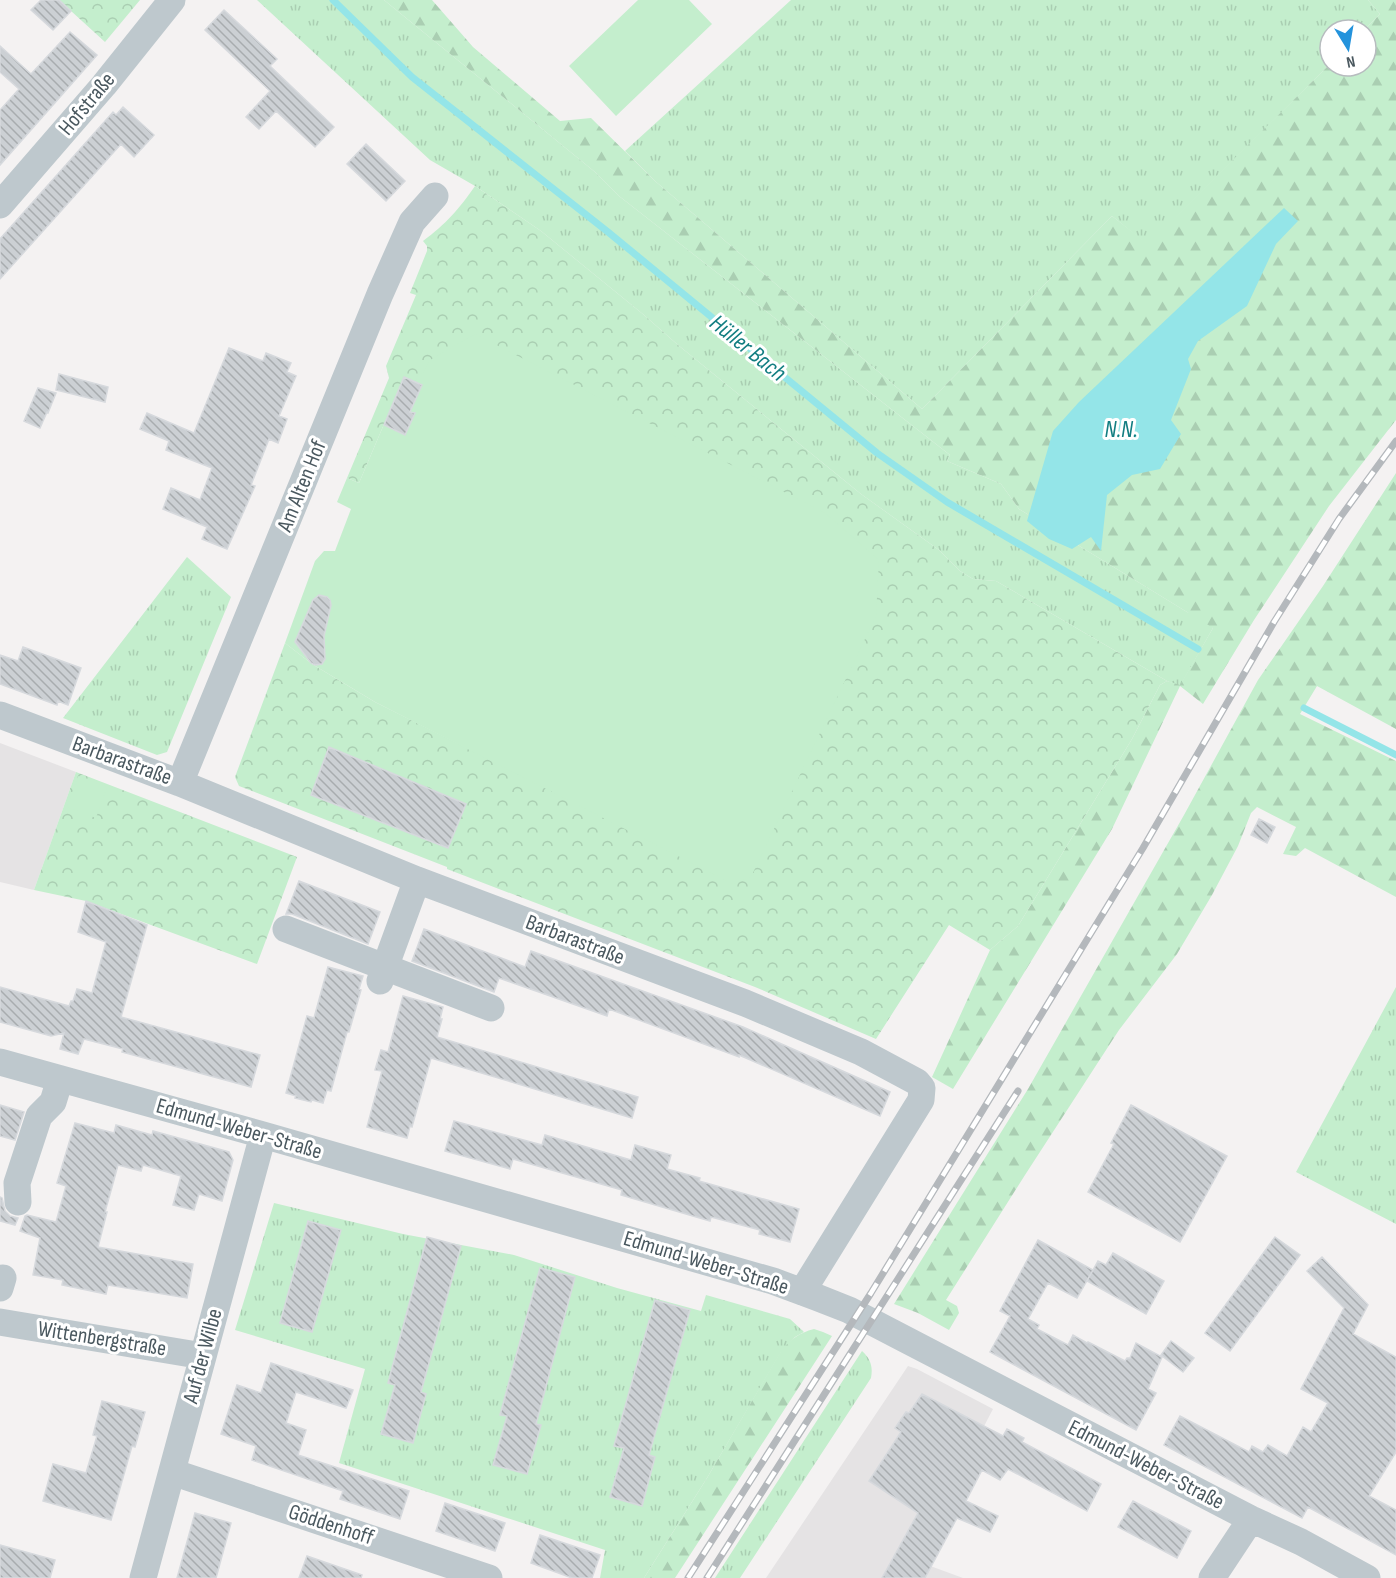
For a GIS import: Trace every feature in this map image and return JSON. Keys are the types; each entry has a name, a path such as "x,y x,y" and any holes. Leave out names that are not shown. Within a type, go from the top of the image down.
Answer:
{"street":[{"name":"Hofstraße","path":"0,205 104,85 172,0"},
{"name":"Am Alten Hof","path":"180,783 380,294 412,222 435,196"},
{"name":"Barbarastraße","path":"0,716 180,783 417,880 745,1003 861,1052 917,1082 922,1088 921,1100 802,1292"},
{"path":"382,974 417,880"},
{"path":"286,929 382,974 491,1008"},
{"name":"Edmund-Weber-Straße","path":"0,1062 773,1281 849,1310 1367,1578"},
{"path":"18,1202 18,1183 39,1116 53,1102 60,1079"},
{"name":"Auf der Wilbe","path":"143,1578 263,1135"},
{"name":"Wittenbergstraße","path":"0,1322 203,1356"},
{"name":"Göddenhoff","path":"172,1472 489,1578"},
{"path":"1212,1578 1251,1519"}],"shaded area":[{"path":"0,743 76,772 34,890 0,882"},
{"path":"908,1366 993,1409 914,1560 963,1578 766,1578"}],"green space":[{"path":"59,0 140,0 105,42"},
{"path":"257,0 384,0 595,172 619,196 950,455 947,461 1001,484 1019,509 1187,612 1209,620 1213,628 1180,686 1167,681 996,581 973,579 960,571 939,550 861,494 541,231 475,186 430,160"},
{"path":"384,0 432,0 473,47 560,121 591,118 655,181 922,409 1112,216 1148,244 1318,76 1318,78 1378,78 1378,18 1376,18 1380,14 1368,0 1396,0 1396,420 1329,506 1254,620 1203,704 1180,686 1112,829 953,1089 932,1077 990,950 1018,926 1132,739 1160,685 1167,681 1180,685 1213,628 1019,509 1001,484 947,461 950,455 619,196 595,172"},
{"path":"638,0 689,0 712,24 616,116 569,66"},
{"path":"791,0 1368,0 1380,14 1376,18 1318,18 1318,76 1148,245 1112,216 922,409 655,181 625,151"},
{"path":"475,186 541,231 861,494 939,550 960,571 973,579 996,581 1167,681 1160,685 1132,739 1018,926 990,950 949,925 876,1039 755,987 447,869 447,867 239,786 235,777 285,643 312,664 375,702 473,751 423,374 415,382 404,377 359,483 347,478 389,378 386,366 416,295 410,293 427,251 427,246 423,241 452,216"},
{"path":"475,334 825,513 879,560 876,616 751,877 733,884 375,702 312,664 285,643 315,561 324,551 335,551 351,509 337,502 347,478 359,483 404,377 415,382 419,373 423,374 430,360"},
{"path":"1396,473 1396,729 1317,686 1300,714 1396,761 1396,897 1305,848 1296,856 1283,854 1296,827 1257,807 1251,813 1238,846 1212,895 1177,954 1119,1030 946,1300 957,1306 959,1313 949,1330 918,1313 894,1304 1028,1089 1258,680 1323,586"},
{"path":"187,557 231,597 167,752 157,755 63,718"},
{"path":"76,772 297,857 257,964 86,901 34,890"},
{"path":"78,776 107,787 96,818 67,807"},
{"path":"1396,987 1396,1224 1296,1172"},
{"path":"274,1203 403,1234 514,1255 617,1288 701,1311 706,1295 790,1319 804,1332 795,1337 781,1352 707,1478 644,1578 600,1578 605,1550 339,1463 365,1369 235,1330"},
{"path":"814,1329 832,1336 675,1578 644,1578 707,1478 781,1351 796,1337"},
{"path":"862,1351 871,1363 871,1378 740,1578 715,1578"}],"water":[{"name":"N.N.","path":"1284,208 1298,221 1276,244 1247,306 1198,341 1188,359 1191,369 1171,420 1181,434 1160,469 1132,475 1107,495 1101,551 1091,537 1072,549 1049,539 1027,521 1053,431 1079,402"}],"building":[{"path":"41,0 59,0 71,11 53,30 31,10"},
{"path":"224,10 277,59 270,66 334,127 315,147 276,111 259,129 246,117 270,91 205,30"},
{"path":"70,32 97,55 0,165 0,110 19,89 0,72 0,46 31,74"},
{"path":"123,107 154,135 134,157 121,144 0,279 0,239 113,112 116,115"},
{"path":"366,144 405,181 386,201 347,164"},
{"path":"229,348 263,361 266,353 291,363 287,372 296,376 279,416 287,419 278,443 269,439 251,485 255,486 227,549 202,539 207,527 163,509 171,488 200,500 212,468 166,450 169,441 140,429 147,413 194,433"},
{"path":"59,374 108,387 105,402 56,390"},
{"path":"404,377 422,385 410,412 415,413 405,435 384,425"},
{"path":"38,388 56,393 40,428 24,421"},
{"path":"319,595 327,597 331,605 324,636 325,659 322,664 315,665 295,642 313,600"},
{"path":"23,647 81,668 68,705 58,701 57,705 0,684 0,655 18,661"},
{"path":"329,747 466,804 448,848 311,795"},
{"path":"1259,819 1275,827 1267,843 1251,835"},
{"path":"299,881 380,912 368,944 292,914 286,914"},
{"path":"86,901 147,925 121,1017 260,1055 251,1087 122,1052 123,1049 84,1039 78,1054 60,1049 64,1033 51,1036 0,1022 0,987 69,1006 77,989 92,993 106,942 78,932"},
{"path":"424,929 525,967 531,951 743,1027 890,1092 880,1116 739,1055 739,1057 609,1009 607,1016 499,978 494,992 412,961"},
{"path":"328,967 363,976 359,989 361,990 331,1091 327,1090 323,1103 295,1098 296,1096 286,1093 307,1016 314,1018"},
{"path":"403,996 443,1007 437,1037 638,1097 632,1118 431,1058 407,1138 367,1127 382,1071 375,1070 381,1050 388,1052"},
{"path":"0,1105 24,1112 15,1140 0,1136"},
{"path":"1131,1105 1227,1156 1180,1242 1088,1192 1114,1144 1111,1143"},
{"path":"454,1121 542,1145 545,1135 631,1160 635,1145 671,1155 667,1169 700,1178 699,1181 799,1209 790,1242 759,1234 760,1230 711,1217 710,1221 621,1195 622,1190 513,1159 510,1169 445,1151"},
{"path":"75,1123 114,1133 116,1125 152,1135 153,1131 229,1152 233,1160 222,1201 199,1194 194,1210 173,1205 181,1176 143,1165 141,1171 118,1165 98,1247 193,1264 187,1298 108,1285 106,1294 62,1285 63,1280 33,1275 40,1238 20,1231 27,1215 56,1222 66,1186 57,1183"},
{"path":"0,1197 5,1211 10,1216 18,1218 15,1225 0,1221"},
{"path":"308,1221 341,1230 312,1332 280,1323"},
{"path":"427,1237 461,1246 421,1392 426,1394 413,1443 381,1434 395,1385 388,1383"},
{"path":"1275,1237 1300,1255 1230,1351 1205,1333"},
{"path":"1038,1240 1093,1270 1077,1298 1048,1283 1028,1319 1039,1325 1037,1329 1068,1345 1073,1335 1125,1361 1130,1358 1136,1343 1162,1357 1148,1389 1156,1393 1136,1430 990,1352 1010,1316 1000,1311"},
{"path":"1113,1253 1164,1281 1146,1314 1087,1281 1098,1261 1106,1265"},
{"path":"1322,1257 1368,1305 1353,1334 1396,1357 1396,1452 1369,1496 1396,1510 1396,1555 1308,1507 1302,1518 1164,1445 1180,1416 1249,1452 1252,1446 1263,1452 1268,1445 1287,1456 1303,1427 1311,1432 1328,1403 1301,1389 1344,1308 1307,1271"},
{"path":"540,1268 575,1277 536,1424 541,1425 527,1474 493,1465 507,1416 500,1415"},
{"path":"655,1300 690,1310 649,1455 655,1457 642,1506 610,1497 624,1448 614,1446"},
{"path":"1171,1341 1194,1358 1183,1372 1161,1355"},
{"path":"271,1363 353,1390 346,1408 296,1392 286,1423 306,1430 298,1455 409,1491 400,1519 340,1499 343,1491 252,1460 256,1446 221,1434 237,1385 261,1393"},
{"path":"922,1394 1003,1436 1007,1429 1024,1438 1022,1442 1101,1484 1087,1511 1008,1469 1000,1480 982,1470 966,1501 998,1516 990,1532 957,1518 925,1578 882,1578 918,1513 869,1481 901,1432 895,1428"},
{"path":"102,1401 145,1412 135,1447 132,1446 111,1520 43,1501 53,1464 86,1473 97,1436 93,1435"},
{"path":"1133,1501 1191,1531 1177,1558 1118,1527"},
{"path":"445,1503 505,1523 495,1551 436,1531"},
{"path":"195,1513 231,1523 216,1578 177,1578"},
{"path":"540,1535 600,1555 592,1578 572,1578 531,1563"},
{"path":"0,1545 55,1560 50,1578 0,1578"},
{"path":"307,1556 362,1575 361,1578 299,1578"}],"waterway":[{"name":"Hüller Bach","path":"333,0 412,77 608,232 877,453 947,502 1198,649"},
{"name":"Hüller Bach","path":"1304,708 1396,755"}],"railway":[{"path":"688,1578 871,1293 1143,848 1274,622 1339,519 1396,441"},
{"path":"707,1578 1018,1091"}]}
